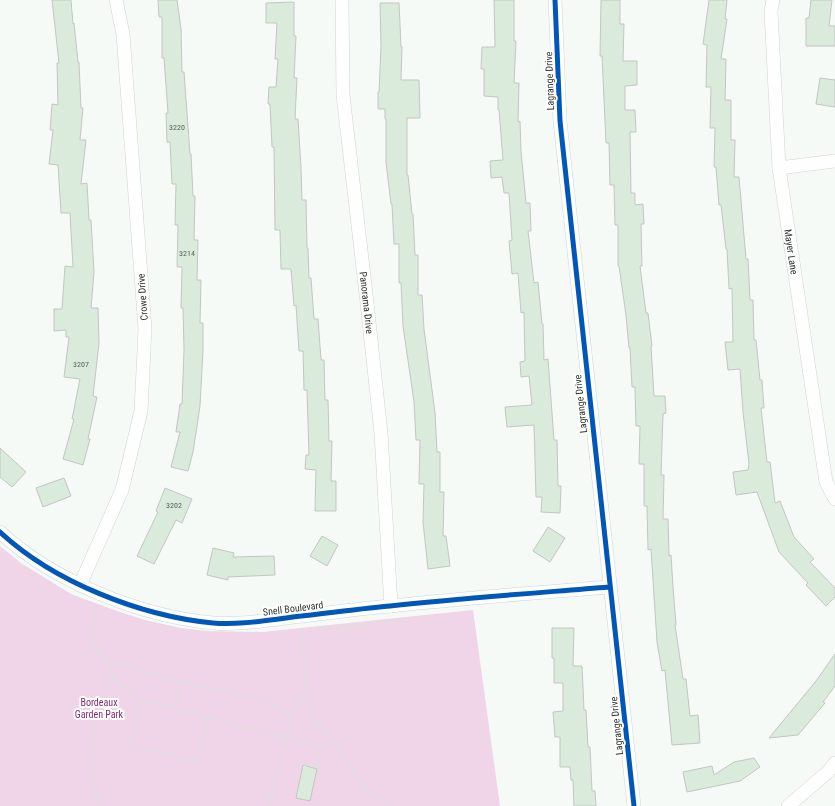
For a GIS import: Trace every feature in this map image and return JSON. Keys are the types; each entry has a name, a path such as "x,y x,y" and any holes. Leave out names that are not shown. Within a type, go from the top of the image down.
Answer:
{"street":[{"name":"Crowe Drive","path":"80,585 122,490 141,411 145,329 123,34 116,0"},
{"name":"Panorama Drive","path":"342,0 343,95 381,433 391,606"},
{"name":"Lagrange Drive","path":"555,0 560,121 609,587 634,806"},
{"name":"Mayer Lane","path":"773,0 771,11 779,168 826,482 835,499"},
{"path":"779,168 835,161"},
{"name":"Snell Boulevard","path":"0,532 11,542 39,562 80,585 100,594 150,612 214,623 256,622 391,606 609,587"},
{"path":"788,806 828,772 835,763"}],"path":[{"path":"100,594 94,610 92,623 93,637 99,654 128,691 142,700 321,746 336,746"},
{"path":"300,616 306,680 313,713 316,720 365,787 389,806"},
{"path":"99,654 146,673 267,701 292,716"},
{"path":"100,806 93,782 91,752 95,724 115,676"},
{"path":"176,708 183,681"},
{"path":"269,806 292,716 297,704 308,692"},
{"path":"142,700 131,745 197,762 208,717"},
{"path":"304,764 316,767 321,746"}],"green space":[{"name":"Bordeaux Garden Park","path":"0,546 21,563 71,594 145,620 181,628 207,631 262,632 473,610 500,806 0,806"}],"building":[{"path":"52,0 71,0 79,62 81,108 83,108 80,140 86,140 81,184 87,183 89,220 91,220 94,272 91,308 98,308 99,343 93,396 97,397 88,439 90,439 83,465 63,459 74,419 72,419 80,379 64,377 69,337 66,337 66,330 54,331 54,309 62,309 65,266 73,267 70,213 61,213 58,165 49,164 53,130 50,130 52,104 58,105 57,63 59,63"},
{"path":"158,0 177,0 181,29 182,72 184,72 193,196 195,196 194,240 198,240 197,280 201,280 200,323 203,323 203,350 200,406 193,452 188,471 171,467 180,432 176,432 180,404 182,404 184,350 183,308 181,308 182,267 177,267 178,225 175,225 176,184 172,184 170,142 167,142 166,113 168,113 164,58 162,58 162,17 159,17"},
{"path":"494,0 514,0 514,41 516,41 514,83 519,83 518,122 520,121 526,203 530,203 531,231 528,231 534,283 538,282 543,324 544,360 548,359 554,440 557,440 558,486 561,486 560,513 541,512 542,497 536,497 534,425 507,427 505,407 532,405 529,376 521,377 520,362 525,361 524,312 521,313 518,273 512,274 509,241 512,240 509,193 504,193 502,177 491,178 490,161 503,160 498,97 484,96 484,69 481,69 482,47 495,47"},
{"path":"601,0 620,0 620,24 624,24 623,61 637,61 637,85 625,86 625,110 635,110 636,132 630,132 631,193 635,193 635,205 643,204 644,224 641,224 642,266 640,266 652,346 654,396 665,396 666,413 663,414 661,475 664,475 663,519 668,519 669,556 671,555 675,625 683,679 686,679 690,716 698,715 700,743 672,745 665,670 662,671 657,642 651,549 648,550 647,506 644,506 644,464 639,464 640,426 636,426 635,387 632,387 630,348 618,266 618,225 615,225 614,185 610,185 609,143 606,143 602,56 600,56"},
{"path":"709,0 727,0 725,19 727,19 721,59 726,59 725,100 731,100 731,140 735,140 734,177 739,177 746,259 748,259 750,300 753,300 754,340 756,340 760,380 762,380 764,408 761,408 767,462 770,462 775,503 780,501 794,537 814,559 810,562 835,588 835,597 826,606 806,585 808,583 779,552 757,492 736,495 733,472 748,470 749,464 740,369 728,370 725,342 733,342 732,288 729,289 727,249 721,205 719,205 716,167 714,167 715,128 710,128 711,87 706,87 707,45 703,44"},
{"path":"811,0 832,0 829,26 835,26 835,46 806,46 806,18 809,18"},
{"path":"294,2 294,36 296,36 294,78 297,78 295,119 298,119 302,200 306,200 309,278 311,278 314,319 318,319 321,360 324,360 325,400 328,400 329,441 332,441 331,481 336,481 336,511 315,511 316,470 305,469 306,455 309,455 307,390 304,390 303,351 299,351 296,305 294,306 291,269 281,269 280,230 275,230 274,147 272,147 270,104 268,104 269,87 276,87 278,59 275,59 277,23 266,23 266,3"},
{"path":"380,3 399,3 402,47 401,80 419,80 420,118 407,118 407,175 413,214 415,255 418,255 418,295 422,295 424,329 435,413 437,452 440,452 440,492 444,492 443,536 446,536 450,566 428,569 423,522 424,484 419,484 420,440 416,440 414,402 403,326 401,283 399,283 399,244 394,244 392,204 386,162 385,109 378,109 381,47"},
{"path":"820,78 835,80 835,107 816,104"},
{"path":"0,448 26,472 12,487 0,477"},
{"path":"64,478 71,496 43,507 36,488"},
{"path":"165,488 192,499 182,523 176,520 154,564 137,556 158,512 156,511"},
{"path":"548,527 565,538 550,562 533,551"},
{"path":"322,536 338,545 327,566 310,556"},
{"path":"213,548 234,553 233,557 274,556 275,575 228,577 228,580 207,575"},
{"path":"552,628 574,628 573,666 582,666 584,710 586,710 588,747 590,747 592,791 595,791 596,806 574,806 573,780 571,780 570,767 560,767 560,737 555,737 553,712 563,711 563,683 554,683"},
{"path":"835,654 835,686 823,702 825,703 798,735 769,738 816,681"},
{"path":"754,758 760,767 740,781 687,792 683,772 712,766 714,775 734,762"},
{"path":"303,765 317,769 310,801 296,798"}],"cycle path":[{"path":"555,0 560,121 634,806"},
{"path":"0,532 22,550 46,566 99,594 157,613 213,623 250,622 417,603 609,587"}]}
